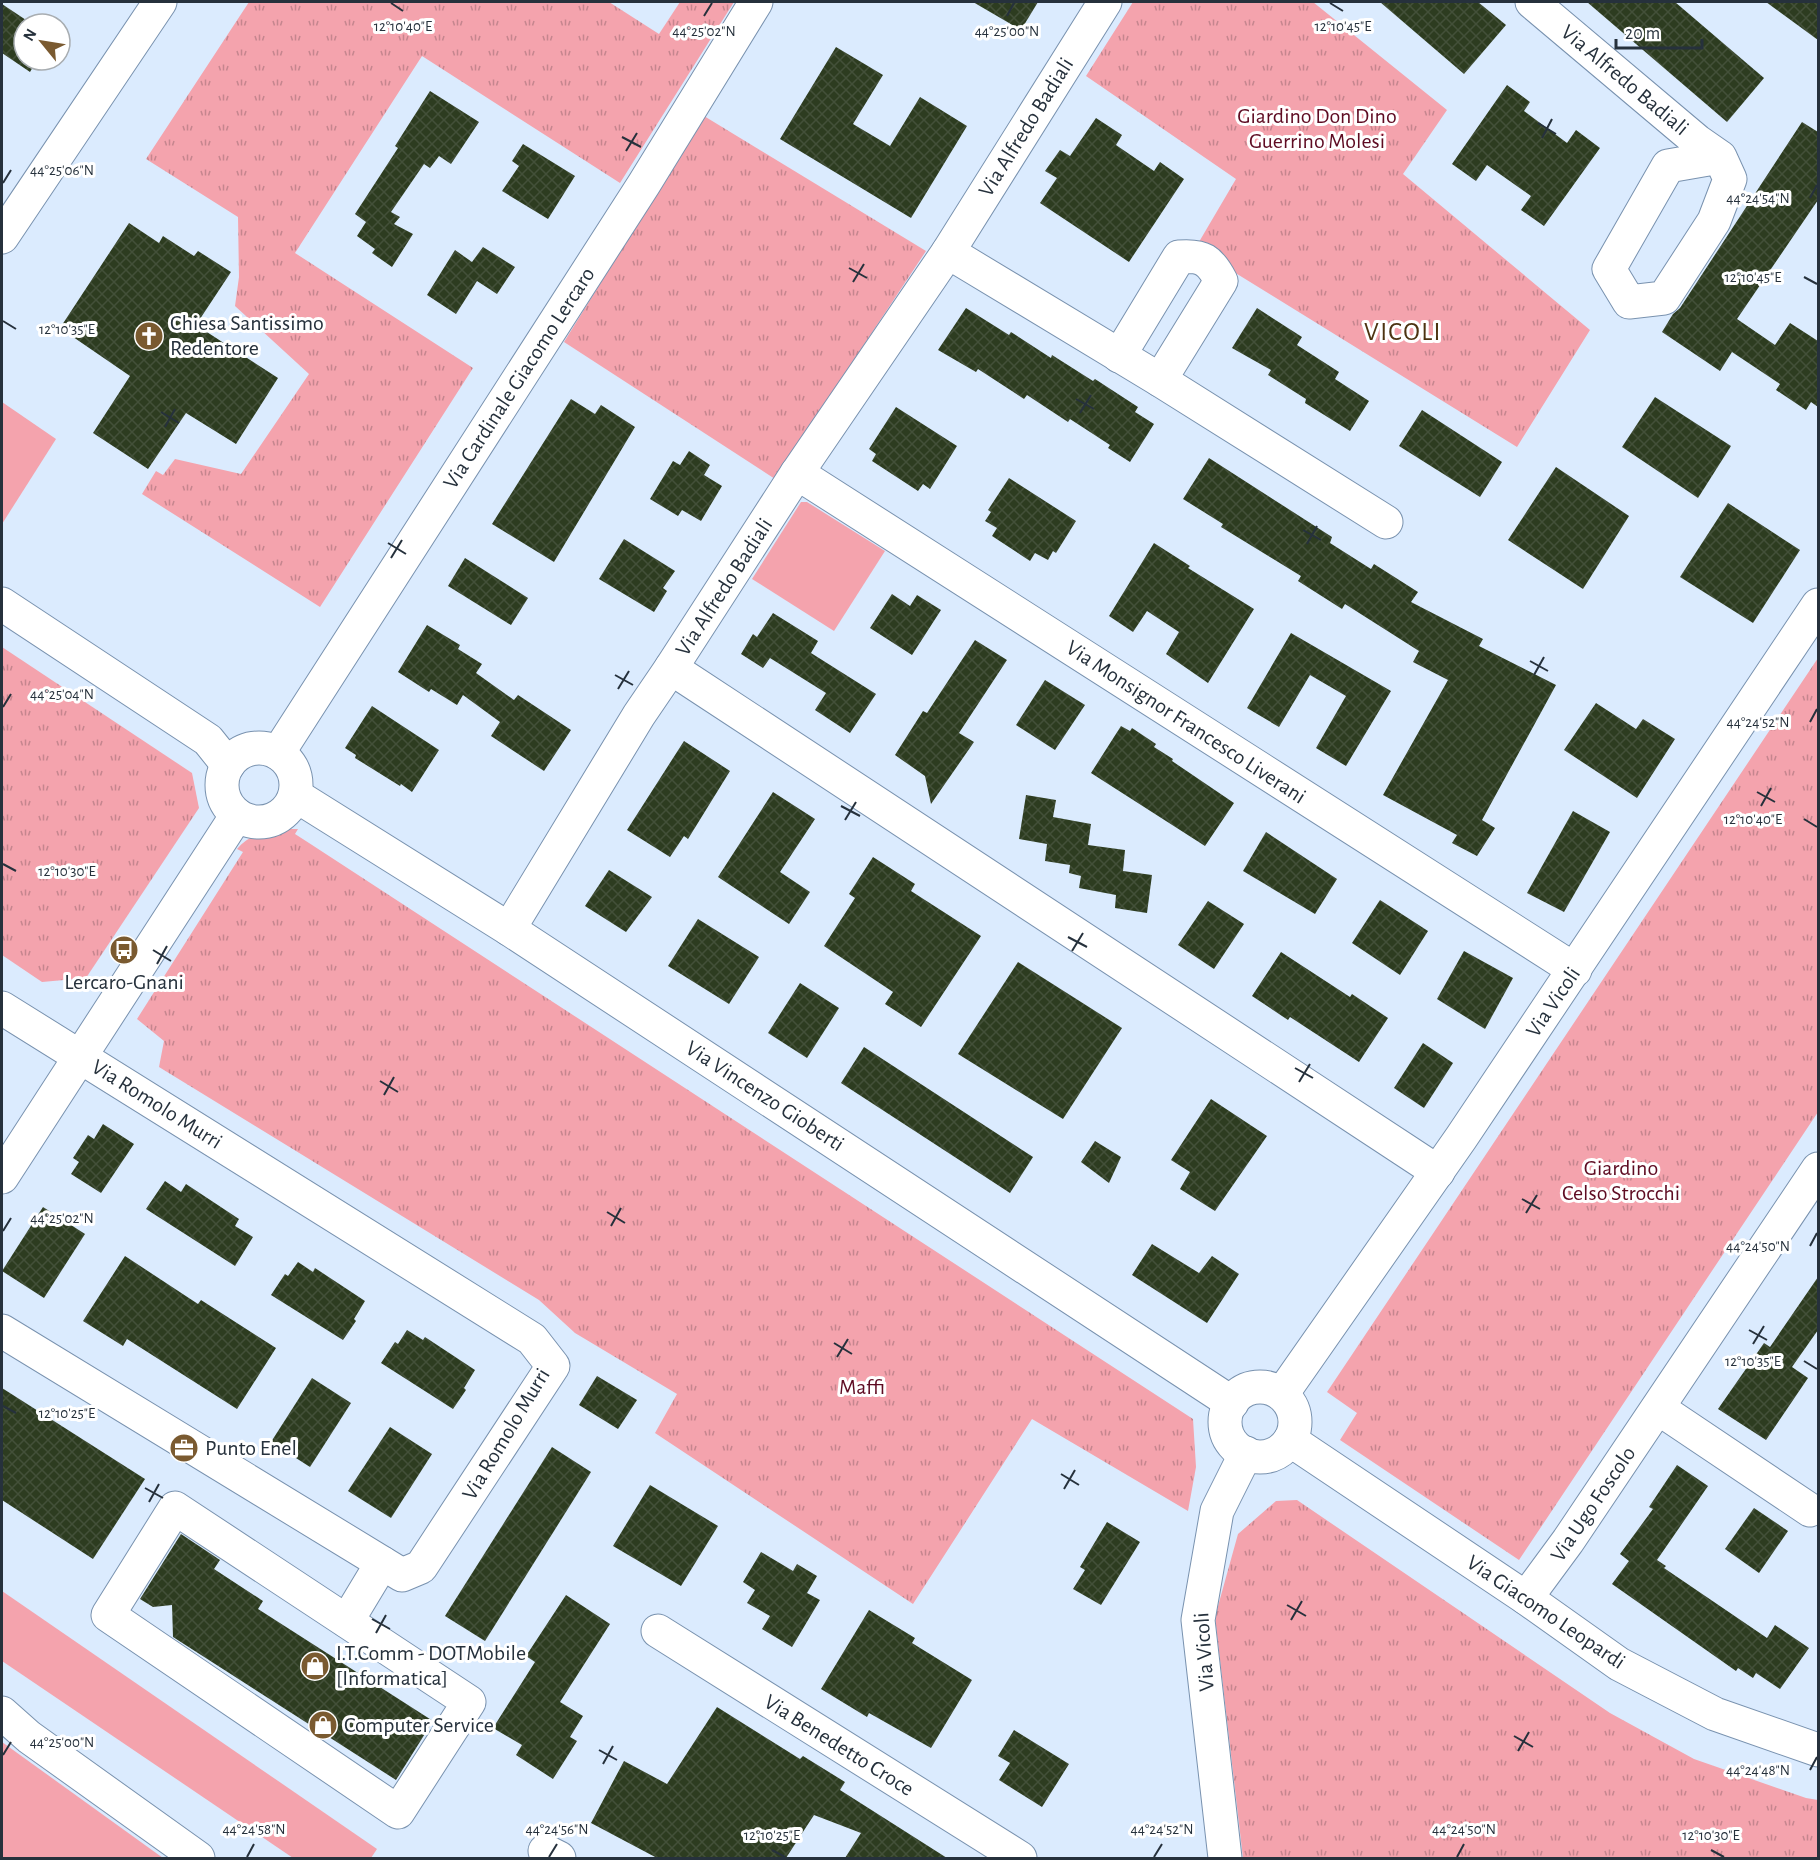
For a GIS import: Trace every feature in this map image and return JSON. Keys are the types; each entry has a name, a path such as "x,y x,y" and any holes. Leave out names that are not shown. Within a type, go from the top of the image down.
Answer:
{"street":[{"path":"2,237 160,2"},
{"name":"Via Cardinale Giacomo Lercaro","path":"278,753 644,184 756,2"},
{"name":"Via Alfredo Badiali","path":"509,929 639,715 797,473 948,252 1105,2"},
{"name":"Via Alfredo Badiali","path":"1532,2 1697,141 1720,157"},
{"path":"948,252 1160,380 1386,522"},
{"path":"1119,356 1179,257 1195,255 1213,266 1221,281 1160,380"},
{"name":"Via Monsignor Francesco Liverani","path":"797,473 1575,970"},
{"path":"2,604 208,740 228,765"},
{"name":"Via Vicoli","path":"1282,1394 1438,1172 1818,605"},
{"path":"671,668 1438,1172"},
{"path":"256,748 278,753 294,771 297,783 295,795 286,810 271,820 260,822 237,815 229,807 222,786 228,765 245,751 256,748"},
{"name":"Via Vincenzo Gioberti","path":"295,795 509,929 1232,1403"},
{"path":"2,1177 237,815"},
{"path":"2,1008 80,1055"},
{"name":"Via Romolo Murri","path":"2,1331 402,1575 421,1567 553,1366 532,1340 80,1055"},
{"name":"Via Ugo Foscolo","path":"1526,1598 1568,1541 1699,1344 1808,1205 1818,1169"},
{"path":"1256,1387 1267,1387 1282,1394 1293,1408 1295,1419 1290,1440 1282,1449 1271,1455 1260,1456 1238,1449 1230,1439 1226,1428 1226,1417 1232,1403 1245,1390 1256,1387"},
{"path":"1658,1408 1810,1510"},
{"name":"Via Giacomo Leopardi","path":"1290,1440 1526,1598 1620,1664 1706,1709 1818,1750"},
{"name":"Via Vicoli","path":"1225,1858 1198,1620 1216,1511 1246,1453"},
{"path":"175,1508 347,1621 469,1702 398,1812 108,1615 175,1508"},
{"path":"347,1621 382,1563"},
{"name":"Via Benedetto Croce","path":"658,1631 1020,1858"},
{"path":"2,1713 15,1729 198,1858"}],"green space":[{"path":"249,2 609,2 659,34 680,2 734,2 620,183 422,56 295,253 473,368 320,607 142,494 156,471 163,475 175,459 241,474 309,374 235,306 239,277 238,217 146,159"},
{"name":"Giardino Don Dino Guerrino Molesi","path":"1133,2 1313,2 1447,110 1403,174 1590,330 1517,447 1196,247 1236,179 1086,76"},
{"path":"704,116 926,251 775,479 564,342"},
{"path":"2,402 56,439 2,524"},
{"path":"801,502 807,502 885,551 834,631 752,579"},
{"path":"2,647 192,773 199,808 86,978 42,982 2,955"},
{"name":"Giardino Celso Strocchi","path":"1818,658 1818,1112 1519,1560 1340,1440 1357,1413 1327,1392"},
{"name":"Maffi","path":"298,829 295,834 1193,1419 1196,1467 1188,1511 1032,1419 913,1604 655,1433 677,1394 575,1333 539,1300 159,1067 164,1041 137,1019 243,852 237,849 258,834"},
{"path":"1297,1500 1610,1713 1694,1759 1806,1798 1818,1800 1818,1858 1243,1858 1215,1617 1238,1534 1276,1501"},
{"path":"2,1591 377,1849 371,1858 293,1858 2,1661"},
{"path":"2,1742 163,1858 2,1858"}],"building":[{"path":"973,2 1038,2 1021,30"},
{"path":"1380,2 1478,2 1506,25 1464,74"},
{"path":"1587,2 1675,2 1764,78 1727,122"},
{"path":"1766,2 1818,2 1818,40"},
{"path":"2,4 14,12 12,12 12,60 2,53"},
{"path":"836,47 883,75 853,124 890,146 920,97 967,126 911,218 780,139"},
{"path":"1507,85 1530,102 1524,111 1567,143 1576,130 1600,148 1544,226 1521,210 1531,196 1487,165 1476,181 1452,164"},
{"path":"430,91 479,122 451,164 439,156 430,168 424,164 391,212 400,217 394,224 413,234 392,267 372,253 375,249 357,236 366,222 355,214 398,148 395,146"},
{"path":"1096,118 1122,135 1116,145 1154,171 1160,162 1184,179 1129,262 1040,203 1057,178 1045,171 1060,150 1070,156"},
{"path":"1802,122 1818,132 1818,200 1737,319 1775,345 1790,323 1818,341 1818,407 1811,402 1806,410 1776,390 1780,384 1732,352 1720,371 1662,332"},
{"path":"523,144 575,176 548,219 502,191 519,166 512,161"},
{"path":"129,223 159,243 163,236 194,256 198,251 231,272 196,325 278,378 236,444 186,413 148,469 93,433 130,376 60,328"},
{"path":"483,247 515,267 497,294 477,281 456,314 427,295 455,250 472,262"},
{"path":"966,308 1009,335 1011,332 1051,358 1052,355 1093,381 1095,379 1138,407 1135,412 1154,424 1130,462 1108,448 1110,445 1070,419 1068,422 1027,395 1024,399 978,369 976,372 938,350"},
{"path":"1257,308 1302,337 1297,345 1339,372 1335,379 1369,401 1350,431 1305,403 1306,399 1268,375 1271,370 1232,348"},
{"path":"1655,397 1731,446 1698,498 1622,447"},
{"path":"571,399 595,414 601,405 635,427 554,562 492,524"},
{"path":"896,407 957,446 930,489 923,484 918,491 872,461 876,454 869,449"},
{"path":"1422,410 1502,462 1480,497 1399,446"},
{"path":"689,451 710,465 704,475 722,486 701,521 682,510 678,516 650,499 673,461 680,465"},
{"path":"1209,458 1332,537 1330,543 1371,569 1374,564 1418,592 1411,602 1483,639 1479,646 1556,685 1482,820 1495,828 1477,856 1452,843 1457,835 1383,795 1448,680 1413,662 1419,651 1345,604 1342,609 1298,581 1301,576 1221,527 1223,524 1183,499"},
{"path":"1556,467 1629,516 1583,589 1508,540"},
{"path":"1009,478 1076,521 1056,553 1053,551 1048,560 1035,553 1030,561 992,536 997,528 985,521 991,512 988,510"},
{"path":"1728,503 1800,550 1753,623 1680,577"},
{"path":"624,539 675,571 663,588 667,591 654,612 599,579"},
{"path":"1154,543 1190,566 1188,568 1254,609 1208,683 1166,654 1179,632 1147,611 1133,632 1109,616"},
{"path":"465,558 528,598 511,625 448,586"},
{"path":"892,594 910,606 917,595 941,610 912,655 870,628"},
{"path":"773,613 818,641 811,653 876,694 850,733 815,710 826,693 770,658 763,668 741,654 753,634 757,637"},
{"path":"427,625 460,645 458,649 482,664 476,673 514,700 518,695 571,730 544,771 491,736 500,722 463,695 457,705 431,689 429,692 398,672"},
{"path":"1291,633 1391,691 1346,766 1316,748 1346,696 1310,675 1279,727 1247,708"},
{"path":"975,640 1007,660 959,733 974,742 931,804 925,776 895,755 923,711 927,713"},
{"path":"1045,680 1085,705 1055,750 1016,725"},
{"path":"1596,703 1636,729 1643,719 1675,739 1637,798 1564,750"},
{"path":"372,706 439,750 412,792 355,758 356,755 345,748"},
{"path":"1121,726 1130,731 1132,728 1156,744 1154,747 1173,759 1172,761 1234,803 1205,846 1091,773"},
{"path":"684,741 730,771 688,839 684,836 670,857 627,830"},
{"path":"773,792 815,819 780,872 810,892 789,924 718,877"},
{"path":"1026,795 1056,800 1053,817 1091,824 1088,845 1125,850 1123,871 1152,875 1147,913 1115,908 1116,895 1079,888 1081,876 1069,873 1070,865 1045,861 1047,844 1019,839"},
{"path":"1573,811 1610,832 1564,912 1527,893"},
{"path":"1266,832 1337,879 1315,914 1243,871"},
{"path":"873,857 915,884 911,891 981,936 921,1027 885,1004 893,992 824,946 855,898 849,894"},
{"path":"609,870 652,897 626,932 585,906"},
{"path":"1380,900 1428,931 1400,975 1352,943"},
{"path":"1208,901 1244,924 1214,969 1178,945"},
{"path":"698,919 759,957 729,1004 668,966"},
{"path":"1464,951 1513,978 1485,1029 1437,999"},
{"path":"1281,952 1350,997 1352,994 1388,1018 1359,1062 1290,1017 1288,1020 1252,996"},
{"path":"1018,962 1122,1028 1063,1119 958,1054"},
{"path":"800,983 839,1008 807,1058 768,1033"},
{"path":"1423,1043 1453,1063 1424,1108 1394,1088"},
{"path":"864,1047 1033,1157 1010,1193 841,1083"},
{"path":"1211,1099 1267,1136 1215,1211 1180,1189 1190,1172 1171,1160"},
{"path":"103,1124 134,1144 101,1193 71,1174 79,1162 73,1158 88,1135 94,1139"},
{"path":"1095,1141 1121,1157 1109,1183 1081,1162"},
{"path":"165,1181 181,1192 186,1184 239,1219 235,1226 253,1237 235,1266 146,1209"},
{"path":"43,1207 85,1234 44,1298 2,1271"},
{"path":"1152,1244 1199,1273 1212,1256 1239,1274 1207,1323 1132,1275"},
{"path":"125,1256 198,1304 201,1300 276,1348 237,1409 127,1339 123,1346 83,1321"},
{"path":"298,1262 313,1272 315,1268 365,1301 354,1319 356,1321 343,1340 271,1295 285,1274 288,1276"},
{"path":"1818,1277 1818,1330 1792,1367 1808,1378 1766,1440 1718,1409 1764,1343 1770,1347"},
{"path":"407,1330 423,1340 425,1337 475,1370 464,1388 466,1390 453,1409 381,1363 395,1342 398,1344"},
{"path":"597,1376 637,1400 618,1429 579,1405"},
{"path":"312,1378 351,1403 310,1467 271,1442"},
{"path":"2,1388 145,1479 93,1559 2,1500"},
{"path":"390,1427 432,1454 391,1518 348,1491"},
{"path":"552,1447 591,1472 485,1641 445,1616"},
{"path":"1677,1465 1708,1486 1657,1560 1666,1566 1664,1568 1767,1638 1775,1625 1809,1648 1780,1689 1756,1673 1753,1678 1738,1668 1736,1671 1612,1584 1629,1561 1620,1554 1653,1509 1649,1507"},
{"path":"650,1485 718,1526 681,1586 613,1546"},
{"path":"1754,1508 1788,1531 1759,1573 1725,1549"},
{"path":"1107,1522 1140,1542 1101,1605 1073,1589 1085,1570 1080,1567"},
{"path":"181,1534 220,1560 214,1569 263,1601 258,1609 433,1721 396,1780 173,1637 172,1605 153,1607 140,1599"},
{"path":"761,1552 793,1571 797,1564 817,1576 807,1593 820,1600 792,1647 762,1629 770,1616 747,1603 755,1590 743,1582"},
{"path":"566,1595 610,1624 560,1702 583,1716 570,1737 577,1741 553,1779 516,1755 522,1745 493,1728 535,1662 526,1656"},
{"path":"869,1610 915,1638 912,1643 972,1680 931,1748 869,1713 867,1717 821,1689"},
{"path":"717,1707 800,1759 803,1756 845,1782 840,1790 947,1858 845,1858 861,1833 814,1815 786,1858 657,1858 591,1823 624,1761 667,1784"},
{"path":"1014,1730 1069,1764 1042,1807 999,1780 1010,1763 998,1756"}],"place":[{"name":"Chiesa Santissimo Redentore","path":"149,336"},
{"name":"Lercaro-Gnani","path":"124,950"},
{"name":"Punto Enel","path":"184,1448"},
{"name":"I.T.Comm - DOTMobile [Informatica]","path":"315,1666"},
{"name":"Computer Service","path":"323,1725"}],"district":[{"name":"VICOLI","path":"1403,332"}]}
